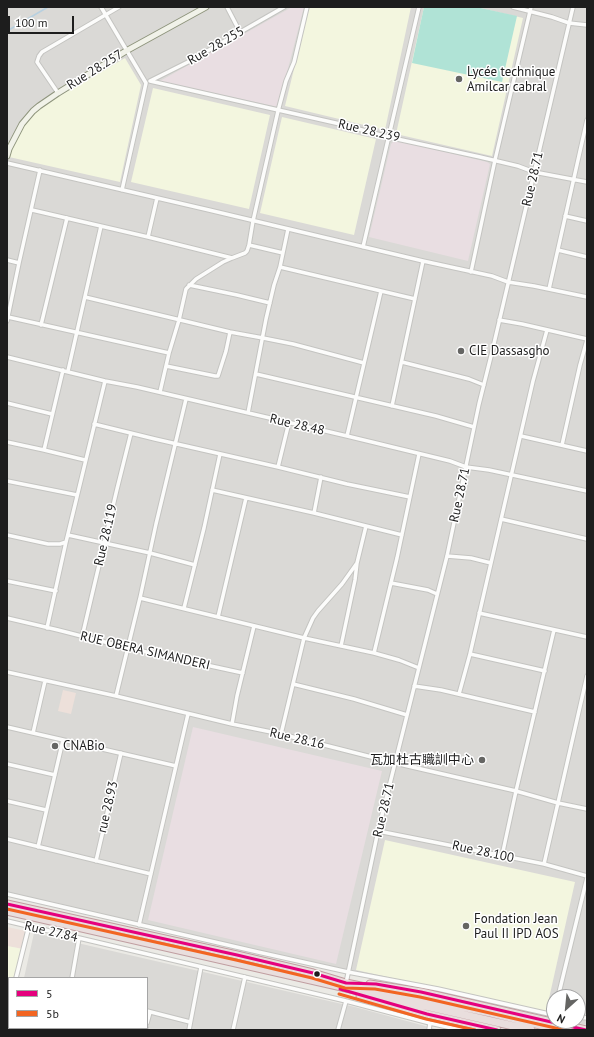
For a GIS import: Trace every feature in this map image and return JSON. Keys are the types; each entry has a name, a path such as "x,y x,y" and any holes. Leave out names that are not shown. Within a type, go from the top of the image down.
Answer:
{"highway":[{"path":"7,904 312,976 318,982 402,1008 497,1030"},
{"path":"7,911 346,983 494,1018 531,1030"},
{"path":"318,982 560,1030"},
{"path":"346,983 376,984 421,992 586,1030"}],"street":[{"path":"102,7 126,51 148,82 122,190"},
{"path":"58,93 37,62 37,58 42,52 119,7"},
{"name":"Rue 28.257","path":"7,156 18,131 28,116 39,106 126,51 206,7"},
{"path":"227,7 240,32"},
{"name":"Rue 28.255","path":"148,82 190,61 284,7"},
{"path":"160,392 185,292 196,279 247,251 278,111 286,81 294,62 307,7"},
{"path":"363,247 419,7"},
{"path":"513,7 531,9 569,23 587,25"},
{"name":"Rue 28.71","path":"346,983 378,831 447,556 474,427 573,7"},
{"path":"471,272 495,160 531,9"},
{"name":"Rue 28.239","path":"148,82 495,160 534,172 587,182"},
{"path":"549,289 587,120"},
{"path":"582,141 587,142"},
{"path":"7,163 423,262 492,276 508,282 587,297"},
{"path":"40,170 7,319 169,353"},
{"path":"148,237 157,198"},
{"path":"32,210 232,258"},
{"path":"565,216 587,221"},
{"path":"41,325 67,218"},
{"path":"44,450 52,414 76,333 101,226"},
{"path":"248,413 266,319 280,267 288,229"},
{"path":"249,245 283,253"},
{"path":"558,250 587,257"},
{"path":"7,260 19,263"},
{"path":"392,406 423,262"},
{"path":"280,267 416,299"},
{"path":"190,285 270,303"},
{"path":"347,436 381,291"},
{"path":"85,297 364,363"},
{"path":"499,320 587,339 562,445"},
{"path":"459,694 470,654 533,381 547,330"},
{"path":"166,366 218,376 230,332"},
{"name":"Rue 28.48","path":"7,357 347,436 450,461 466,467 489,470 587,491"},
{"path":"402,362 484,384"},
{"path":"256,374 436,416 474,427"},
{"path":"7,618 47,628 85,460 105,381"},
{"path":"116,696 186,399"},
{"path":"7,403 52,414"},
{"path":"278,467 288,422"},
{"path":"94,424 321,478 410,497"},
{"name":"Rue 28.119","path":"82,637 131,434"},
{"path":"521,436 587,451"},
{"path":"7,442 85,460"},
{"path":"184,608 220,454"},
{"path":"374,653 402,535 419,454"},
{"path":"314,513 321,478"},
{"path":"7,481 77,495"},
{"path":"212,490 402,535"},
{"path":"218,617 246,498"},
{"path":"501,519 587,539"},
{"path":"341,646 355,580 357,563 366,526"},
{"path":"7,535 48,544 60,544 66,542"},
{"path":"68,535 150,553 195,565"},
{"path":"447,556 471,558 491,563"},
{"path":"281,734 304,638 313,618 342,584 357,563"},
{"path":"7,581 56,591"},
{"path":"391,583 428,590 437,594"},
{"path":"140,598 304,638 374,653 399,660 419,668"},
{"path":"479,613 587,637"},
{"path":"232,724 254,626"},
{"name":"RUE OBERA SIMANDERI","path":"47,628 128,648 243,673"},
{"path":"502,856 554,630"},
{"path":"470,654 545,671"},
{"name":"Rue 28.16","path":"7,672 281,734 395,763 516,790 558,803 587,809"},
{"path":"544,864 587,676"},
{"path":"33,733 45,681"},
{"path":"293,684 354,699 407,715"},
{"path":"414,686 441,690 535,712"},
{"path":"139,925 188,714"},
{"path":"7,727 176,766"},
{"path":"38,847 63,740"},
{"name":"rue 28.93","path":"96,860 121,753"},
{"path":"7,764 55,775"},
{"path":"7,801 46,810"},
{"name":"Rue 28.100","path":"378,831 544,864 587,877"},
{"path":"7,841 96,860 151,874"},
{"path":"560,989 587,877"},
{"path":"7,894 348,972 438,989 546,1013"},
{"name":"Rue 27.84","path":"7,921 346,1001 461,1030"},
{"path":"16,977 29,926"},
{"path":"72,977 79,938"},
{"path":"188,1030 201,967"},
{"path":"233,1030 245,977"},
{"path":"338,1030 346,1001"},
{"path":"148,1012 190,1022"},
{"path":"428,1030 430,1023"}],"shaded area":[{"path":"7,7 587,7 587,1025 586,989 546,989 546,1016 7,892"},
{"path":"292,7 304,7 278,107 160,81"},
{"path":"309,7 411,7 385,130 285,106"},
{"name":"Lycée technique Amilcar cabral","path":"424,7 476,7 523,18 492,156 396,134"},
{"path":"424,7 476,7 517,16 502,82 412,63"},
{"path":"125,58 141,85 120,182 9,157 13,144 31,116 49,102"},
{"path":"153,88 270,115 249,209 131,182"},
{"path":"282,117 376,139 354,235 260,213"},
{"path":"395,140 487,162 490,164 468,261 369,237 391,144"},
{"path":"63,690 76,693 71,714 58,711"},
{"path":"193,727 382,771 336,964 148,920"},
{"name":"Fondation Jean Paul II IPD AOS","path":"385,840 575,882 551,989 546,989 546,1012 356,970"},
{"path":"7,927 26,931 23,949 7,946"},
{"path":"34,933 355,1007 440,1030 12,1030 148,1029 148,977 24,977"},
{"path":"7,946 23,949 15,977 8,977 7,1012"}],"waterway":[{"path":"7,31 48,7"}],"transit line":[{"name":"5","path":"7,904 237,955 313,973 346,983 376,984 421,992 586,1030"},
{"name":"5b","path":"7,909 236,960 312,978 345,988 375,989 420,997 564,1030"},
{"name":"5","path":"340,989 427,1014 497,1030"},
{"name":"5b","path":"339,994 426,1019 475,1030"}],"place":[{"name":"Lycée technique Amilcar cabral","path":"459,79"},
{"name":"CIE Dassasgho","path":"461,351"},
{"name":"CNABio","path":"55,746"},
{"name":"瓦加杜古職訓中心","path":"482,760"},
{"name":"Fondation Jean Paul II IPD AOS","path":"466,926"}]}
